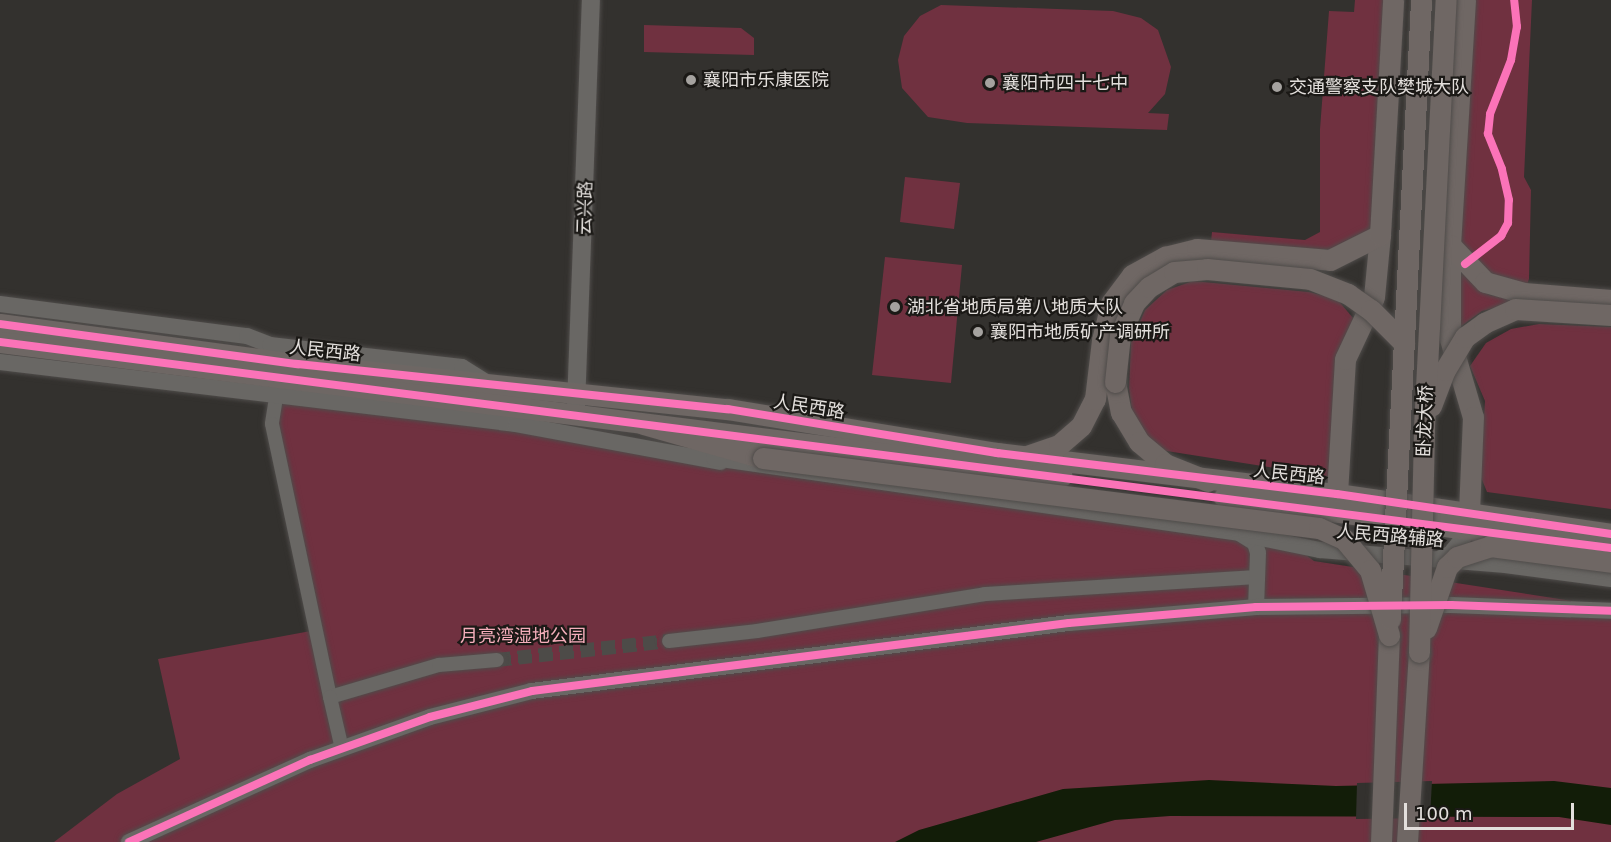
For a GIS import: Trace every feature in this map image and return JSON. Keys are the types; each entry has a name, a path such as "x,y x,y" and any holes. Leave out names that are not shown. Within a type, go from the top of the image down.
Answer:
{"highway":[{"path":"1024,457 1059,445 1081,426 1095,399 1102,340 1111,303 1132,275 1165,257 1197,249 1330,260 1380,235 1393,0"},
{"name":"卧龙大桥","path":"1381,842 1389,635 1421,0"},
{"name":"卧龙大桥","path":"1407,842 1419,652 1424,426 1446,0"},
{"path":"1466,0 1450,245 1485,282 1524,293 1611,300"},
{"path":"1208,481 1166,464 1139,442 1121,412 1115,382 1120,335 1134,303 1149,288 1174,272 1207,269 1310,279 1348,294 1371,310 1404,343"},
{"path":"1424,426 1445,370 1465,337 1484,323 1515,309 1611,315"},
{"path":"643,424 763,458 1319,528 1344,539 1370,570 1389,635"},
{"path":"1419,652 1447,567 1457,557 1490,546 1611,562"}],"main road":[{"name":"云兴路","path":"573,415 579,390 591,0"},
{"path":"1331,501 1345,359 1374,297 1380,235"},
{"path":"1450,245 1450,339 1473,417 1469,521"},
{"name":"人民西路","path":"0,324 297,364 579,390 728,409 1024,457 1208,481 1469,521 1611,548"},
{"name":"人民西路","path":"0,342 278,387 573,415 1331,501"},
{"name":"人民西路","path":"1469,521 1611,534"}],"street":[{"path":"0,304 247,336 270,345 462,367 484,381"},
{"path":"0,362 278,387 532,426 721,462"},
{"path":"278,387 272,424 342,749"},
{"name":"人民西路辅路","path":"643,424 721,462 1239,533 1374,555 1611,579"},
{"path":"1331,501 1374,555"},
{"path":"1437,560 1450,554 1469,521"},
{"path":"1239,533 1255,543 1258,553 1256,607"},
{"path":"1258,553 1274,543 1290,543"},
{"path":"669,641 757,631 985,594 1257,577"},
{"path":"129,842 342,749 430,717 532,691 1069,623 1256,607 1451,605 1611,611"},
{"path":"330,697 439,665 498,660"}],"green space":[{"path":"1355,0 1393,0 1380,235 1357,249 1210,251 1212,232 1305,240 1320,232 1320,129 1329,11 1354,12"},
{"path":"1465,0 1532,0 1524,177 1531,190 1529,279 1524,293 1485,282 1450,245"},
{"path":"941,5 1113,11 1141,18 1158,30 1171,67 1165,94 1148,113 1169,114 1167,130 967,123 928,117 902,88 898,60 904,36 920,16"},
{"path":"644,25 741,28 754,38 754,55 644,52"},
{"path":"905,177 960,183 954,229 900,222"},
{"path":"885,257 962,265 951,383 872,375"},
{"path":"1458,270 1489,295 1523,301 1482,311 1460,327"},
{"path":"1193,281 1309,292 1337,299 1353,318 1333,477 1160,450 1133,420 1129,388 1131,342 1145,310 1167,290"},
{"path":"1539,324 1611,327 1611,509 1487,492 1480,475 1485,401 1470,366 1486,343 1511,329"},
{"name":"月亮湾湿地公园","path":"276,397 1290,543 1314,561 1611,607 1611,842 54,842 117,794 180,759 158,659 316,630 272,424"}],"shaded area":[{"path":"1209,780 1336,786 1554,781 1611,788 1611,825 1559,817 1170,816 1115,820 1036,842 895,842 919,830 1063,789"}],"pier":[{"path":"1432,781 1430,818 1356,819 1357,783"}],"tunnel":[{"path":"497,660 669,641"}],"cycle path":[{"path":"1465,264 1501,236 1508,223 1509,200 1502,169 1488,134 1490,114 1511,60 1517,27 1514,0"},
{"path":"0,324 297,364 728,409 997,453 1337,494 1611,534"},
{"path":"0,342 1611,548"},
{"path":"129,842 310,760 430,717 532,691 1069,623 1256,607 1451,605 1611,611"}],"place":[{"name":"襄阳市乐康医院","path":"691,80"},
{"name":"襄阳市四十七中","path":"990,83"},
{"name":"交通警察支队樊城大队","path":"1277,87"},
{"name":"湖北省地质局第八地质大队","path":"895,307"},
{"name":"襄阳市地质矿产调研所","path":"978,332"}]}
